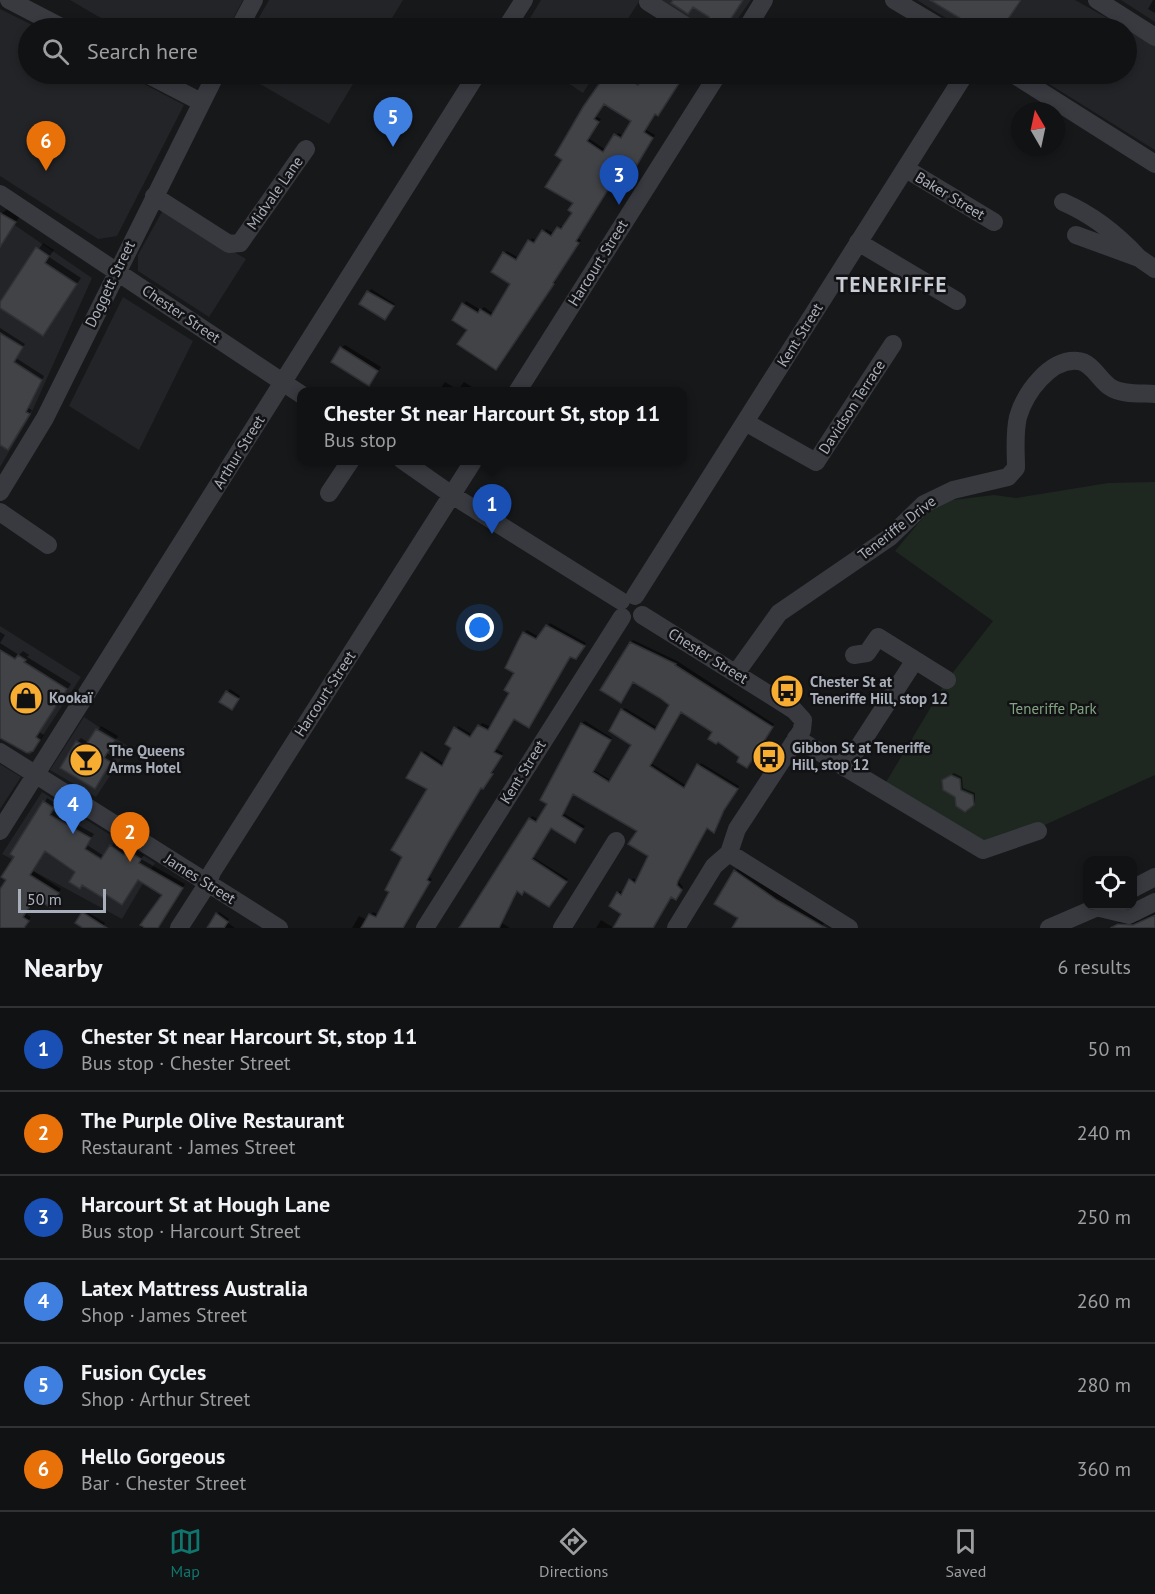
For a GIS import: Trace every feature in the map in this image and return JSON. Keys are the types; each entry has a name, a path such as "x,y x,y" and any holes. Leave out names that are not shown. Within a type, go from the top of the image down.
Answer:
{"street":[{"path":"9,0 44,18"},
{"path":"244,18 254,0"},
{"path":"512,18 524,0"},
{"path":"753,18 764,0"},
{"path":"894,0 924,18"},
{"path":"1097,0 1125,18"},
{"path":"648,2 673,18"},
{"path":"1137,26 1155,37"},
{"path":"166,84 201,102"},
{"name":"Doggett Street","path":"0,492 45,418 211,84"},
{"name":"Arthur Street","path":"0,831 471,84"},
{"name":"Harcourt Street","path":"521,387 712,84"},
{"name":"Kent Street","path":"425,928 626,605 959,84"},
{"path":"1029,84 1155,164"},
{"name":"Midvale Lane","path":"154,196 229,244 240,243 306,149"},
{"name":"Baker Street","path":"906,169 994,222"},
{"name":"Chester Street","path":"0,194 297,392"},
{"path":"1063,202 1080,209 1114,232 1139,258 1155,269"},
{"path":"1076,235 1139,258"},
{"path":"858,242 957,301"},
{"name":"Davidson Terrace","path":"745,422 816,462 893,344"},
{"name":"Teneriffe Drive","path":"736,673 779,613 890,537 924,504 936,496 999,480 1013,473 1016,468 1016,432 1022,408 1050,369 1078,361 1087,364 1110,387 1118,391 1155,394"},
{"path":"329,493 348,465"},
{"path":"409,465 452,495 626,605"},
{"name":"Harcourt Street","path":"179,928 208,883 212,872 471,465"},
{"path":"0,512 48,545"},
{"name":"Chester Street","path":"626,605 633,621 642,615 794,710 803,720 802,730 796,738"},
{"path":"854,655 859,657 867,653 878,637 947,680"},
{"path":"845,768 915,660"},
{"path":"676,928 714,866 729,853 737,829 796,738 983,850 1038,831"},
{"name":"James Street","path":"0,752 279,928"},
{"path":"562,928 616,841"},
{"path":"729,853 849,928"},
{"path":"1137,887 1154,879"},
{"path":"1112,910 1129,915 1155,902"},
{"path":"1049,928 1089,910"}],"shaded area":[{"path":"70,0 243,0 233,18 101,18"},
{"path":"269,0 403,0 392,18 259,18"},
{"path":"541,0 640,0 628,18 530,18"},
{"path":"657,0 751,0 738,18 670,18"},
{"path":"917,0 1075,0 1107,18 946,18"},
{"path":"1121,0 1155,0 1155,22"},
{"path":"0,9 18,18 18,84 144,84 184,105 117,236 98,239 0,176"},
{"path":"1137,36 1155,46 1155,150 1049,84 1137,84"},
{"path":"260,84 353,84 329,124"},
{"path":"569,84 589,84 583,93"},
{"path":"163,210 246,259 209,317 138,271 138,255"},
{"path":"0,215 92,278 30,416 0,467"},
{"path":"123,297 193,341 139,450 69,406"},
{"path":"0,626 81,677 30,755 0,735"},
{"path":"84,717 129,747 96,797 50,770"},
{"path":"0,764 21,777 0,809"},
{"path":"42,792 155,863 122,919 2,854"}],"green space":[{"name":"Teneriffe Park","path":"1155,482 1155,775 1038,828 986,845 885,784 947,680 993,621 895,551 926,514 945,501 994,495 1016,498 1108,483"}],"building":[{"path":"673,0 743,0 731,18 708,18 693,7 688,14 671,3"},
{"path":"930,0 1021,0 1009,18 960,18"},
{"path":"599,84 679,84 658,116 655,114 644,132 653,138 637,165 627,159 576,241 579,243 554,284 496,370 457,344 467,330 452,320 462,303 478,313 480,309 491,316 510,284 491,272 503,252 516,260 528,240 534,243 542,230 551,236 557,227 561,229 572,213 568,210 573,203 545,187 562,160 555,155","holes":["604,104 631,121 621,138 614,134 603,152 587,141 599,122 594,119"]},
{"path":"0,213 16,222 0,247"},
{"path":"36,247 49,256 45,263 77,284 43,336 0,308 0,302"},
{"path":"367,291 394,306 385,320 359,304"},
{"path":"0,333 23,347 14,362 42,380 26,412 30,414 8,450 0,445"},
{"path":"340,347 378,371 369,386 331,362"},
{"path":"546,625 585,646 576,659 570,657 529,728 514,719 494,752 502,756 491,773 493,774 483,789 481,788 449,841 427,880 430,882 403,928 361,928 369,914 376,917 389,892 385,890 402,857 391,850 427,789 406,778 421,752 442,766 451,748 445,744 454,727 470,737 478,725 488,730 509,693 504,690 514,673 505,668 518,641 523,632 536,639"},
{"path":"630,642 676,664 773,727 747,768 737,762 739,757 718,742 716,744 708,739 712,732 681,712 650,766 684,788 697,764 738,789 724,810 714,833 707,828 678,881 677,885 682,890 676,900 671,897 653,928 613,928 621,914 609,906 617,892 621,895 629,879 635,883 648,856 628,844 637,831 573,794 562,816 583,829 575,843 551,828 532,859 567,882 549,907 524,891 522,895 517,891 499,928 459,928 529,818 536,822 547,804 540,800 581,723 611,740 593,772 609,782 631,745 609,731 621,709 655,730 669,705 660,698 633,682 621,703 600,690"},
{"path":"0,650 15,659 18,655 26,660 24,662 67,689 36,737 40,740 33,751 27,753 0,738"},
{"path":"226,691 239,699 232,710 219,702"},
{"name":"The Queens Arms Hotel","path":"96,729 115,740 104,758 111,762 95,789 60,768 76,741 85,746"},
{"path":"951,775 960,779 961,790 973,795 974,805 965,812 956,806 955,797 943,790 942,780"},
{"path":"43,801 54,808 50,815 91,838 85,849 101,859 110,845 124,855 127,850 141,859 139,863 183,888 158,928 145,928 140,925 162,895 138,880 122,905 105,894 103,898 82,885 80,889 69,882 75,872 45,851 30,875 59,893 50,907 35,898 23,917 29,921 24,928 0,928 0,889 6,880 1,877 14,857 10,854"},
{"path":"734,870 777,900 826,928 732,928 738,918 714,904"},
{"path":"82,912 107,928 83,928 75,923"},
{"path":"216,913 228,922 224,928 207,928"},
{"path":"1155,915 1155,928 1110,928 1118,924 1133,925"}],"place":[{"name":"Fusion Cycles","path":"393,147"},
{"name":"Hello Gorgeous","path":"46,171"},
{"name":"Harcourt St at Hough Lane","path":"619,205"},
{"name":"Chester St near Harcourt St, stop 11","path":"492,534"},
{"name":"Chester St at Teneriffe Hill, stop 12","path":"787,691"},
{"name":"Kookaï","path":"26,698"},
{"name":"Gibbon St at Teneriffe Hill, stop 12","path":"769,757"},
{"name":"The Queens Arms Hotel","path":"86,760"},
{"name":"Latex Mattress Australia","path":"73,834"},
{"name":"The Purple Olive Restaurant","path":"130,862"}],"district":[{"name":"TENERIFFE","path":"892,285"}]}
